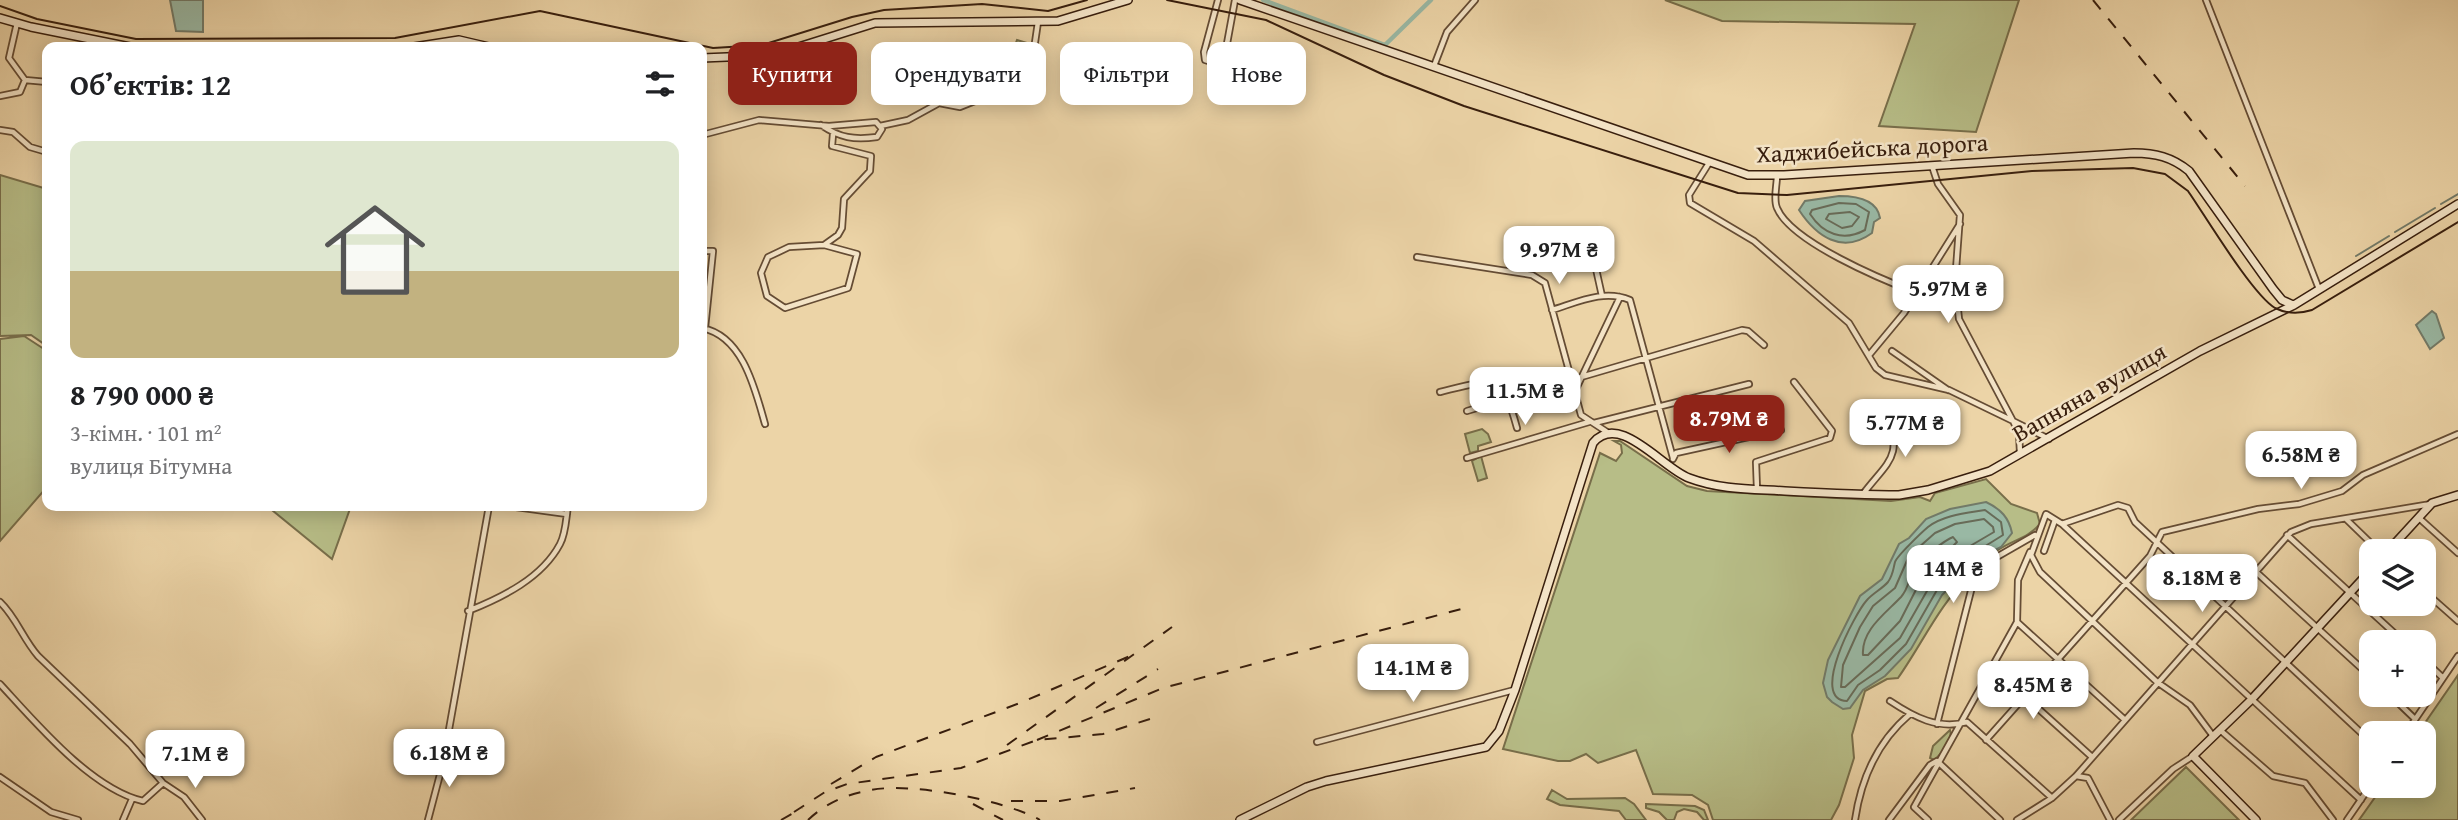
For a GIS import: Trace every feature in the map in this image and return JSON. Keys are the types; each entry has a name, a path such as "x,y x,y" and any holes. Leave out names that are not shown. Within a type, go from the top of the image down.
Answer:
{"street":[{"path":"814,42 875,23 1038,22 1068,19 1128,0"},
{"path":"1207,61 1204,52 1219,0"},
{"path":"1227,42 1235,0"},
{"name":"Хаджибейська дорога","path":"1240,0 1748,175 2150,153 2177,161 2189,171 2273,289 2282,300 2294,305"},
{"path":"1434,66 1447,32 1475,0"},
{"path":"2206,0 2320,290"},
{"path":"0,18 93,42"},
{"path":"1035,42 1038,22"},
{"path":"17,23 9,58 25,80 42,82"},
{"path":"446,42 468,42"},
{"path":"707,58 728,59"},
{"path":"0,96 20,92 25,80"},
{"path":"880,126 908,120 935,105"},
{"path":"707,134 759,120 821,125 876,122 882,129 877,136 860,139 833,134 821,125"},
{"path":"0,130 13,132 30,147 42,151"},
{"path":"824,245 857,254 848,288 785,308 767,296 761,273 768,257 789,247 824,245 838,235 842,228 844,199 870,171 871,156 832,146 833,134"},
{"path":"1709,163 1689,195 1690,203 1754,241 1849,323 1876,368 1885,375 1949,390"},
{"path":"1932,166 1938,184 1959,211 1961,223 1955,290 1959,319 2014,421 2019,433 2020,455"},
{"path":"1777,175 1777,208 1794,230 1815,246 1917,293"},
{"name":"Вапняна вулиця","path":"1607,432 1628,437 1671,462 1684,477 1716,488 1862,495 1899,495 1927,490 1990,471 2020,455 2200,351 2294,305 2458,204"},
{"path":"1870,354 1917,293 1961,223"},
{"path":"707,251 713,251 707,297"},
{"path":"1240,820 1317,784 1486,747 1499,731 1515,690 1593,443 1607,432 1581,415 1545,283 1532,275 1417,257"},
{"path":"1596,269 1602,296"},
{"path":"1926,278 1955,290"},
{"path":"1552,310 1602,296 1630,300 1671,462"},
{"path":"1467,411 1509,396 1574,390 1584,375 1620,297"},
{"path":"707,330 726,337 741,358 765,424"},
{"path":"1571,380 1742,330 1748,331 1764,345"},
{"path":"1892,351 1949,390 2049,439"},
{"path":"1440,392 1487,382 1509,396 1517,428"},
{"path":"1757,489 1756,462 1830,438 1832,430 1794,382"},
{"path":"1467,458 1592,422 1749,384"},
{"path":"1862,495 1891,463 1894,447 1891,426 1884,412"},
{"path":"1671,462 1676,453 1781,430"},
{"path":"1986,740 2150,556 2160,533 2258,509 2300,504 2342,491 2363,475 2458,434"},
{"path":"2020,819 2052,798 2076,776 2287,535 2304,526 2432,503 2458,495"},
{"path":"2399,539 2432,503"},
{"path":"2062,524 2122,505 2224,608 2359,731"},
{"path":"428,820 445,752 468,611 488,511"},
{"path":"545,511 567,514"},
{"path":"468,611 523,584 539,570 562,542 567,511"},
{"path":"1928,820 1914,807 2017,622 2018,580 2046,514 2062,524 2361,800 2347,820"},
{"path":"2419,518 2458,553"},
{"path":"2346,519 2367,539"},
{"path":"2044,551 2055,520"},
{"path":"1937,724 1975,575 1995,558 2036,534"},
{"path":"2287,535 2391,630"},
{"path":"2032,548 2031,555 2040,572 2157,682 2190,705 2214,736"},
{"path":"2255,571 2359,665"},
{"path":"2119,820 2173,769 2193,756 2221,730 2359,584"},
{"path":"0,602 9,611 27,643 38,656 130,744 163,783 184,797 202,820"},
{"path":"2436,602 2458,621"},
{"path":"2017,622 2125,720"},
{"path":"2402,707 2415,719 2458,656"},
{"path":"1992,667 2092,757"},
{"path":"2436,671 2443,678"},
{"path":"0,684 66,752 132,799 143,802 163,783"},
{"path":"1317,742 1515,690"},
{"path":"1890,701 1937,724 1950,727 1966,722 2052,798"},
{"path":"1855,820 1865,775 1875,755 1910,713"},
{"path":"2221,730 2273,776 2305,783 2333,820"},
{"path":"2193,756 2256,820"},
{"path":"1889,820 1930,765 1938,762"},
{"path":"1938,762 2000,820"},
{"path":"2086,764 2088,778 2110,820"},
{"path":"2076,776 2088,778"},
{"path":"0,777 51,812 79,820"},
{"path":"123,820 132,799"}],"green space":[{"path":"1665,0 2019,0 1976,132 1879,126 1915,24 1722,21"},
{"path":"0,175 42,188 42,343 31,335 0,336"},
{"path":"24,336 42,348 42,493 0,541 0,339"},
{"path":"1482,429 1491,442 1478,446 1478,451 1470,453 1465,434"},
{"path":"1614,441 1620,441 1687,486 1707,491 1891,501 1920,497 1930,501 1935,493 1986,479 2011,504 2037,513 2040,524 2035,529 1994,553 1959,587 1898,678 1887,679 1865,691 1852,735 1854,758 1839,805 1831,820 1713,820 1708,805 1692,795 1653,794 1636,750 1598,763 1586,754 1570,761 1558,761 1503,749 1600,453 1616,461 1622,453 1621,445"},
{"path":"1481,456 1487,478 1478,481 1472,461"},
{"path":"273,511 349,511 332,559"},
{"path":"2458,675 2458,820 2359,820 2375,798 2436,798 2436,721 2426,721"},
{"path":"1950,730 1950,737 1943,750 1934,760 1930,758 1933,746"},
{"path":"2186,767 2239,820 2131,820"},
{"path":"1552,790 1567,799 1625,798 1634,804 1646,820 1626,820 1619,811 1560,805 1547,799"},
{"path":"1646,804 1695,806 1704,810 1708,820 1704,820 1697,812 1684,809 1677,812 1674,820 1667,820 1659,812 1646,808"}],"water":[{"path":"170,0 203,0 203,32 176,31"},
{"path":"1839,196 1858,198 1874,207 1880,218 1874,222 1872,233 1850,242 1831,240 1813,228 1799,210 1805,201"},
{"path":"2432,311 2436,314 2444,338 2430,349 2416,325"},
{"path":"1986,502 2004,514 2012,533 2001,547 1976,560 1942,595 1911,649 1885,676 1863,690 1850,708 1843,709 1832,702 1827,697 1823,683 1828,660 1860,596 1882,579 1899,544 1909,538 1926,519 1950,509"}],"waterway":[{"path":"1263,0 1385,45 1431,0"},
{"path":"2441,204 2458,194"},
{"path":"2395,232 2435,208"},
{"path":"2356,256 2389,236"}],"tram line":[{"path":"707,47 762,45 884,10 982,4 1048,11 1087,0"},
{"path":"1167,0 1266,20 1384,75 1464,106 1738,193 1787,195 2032,171 2133,168 2165,174 2188,191 2242,272 2265,300 2275,308 2289,312 2312,310 2458,222"},
{"path":"0,6 37,19 136,39 395,38 540,11 685,42"}],"railway":[{"path":"2093,0 2245,186"},
{"path":"1037,740 1163,688 1469,607"},
{"path":"1007,745 1172,627"},
{"path":"831,784 876,757 1020,703 1130,656"},
{"path":"1096,708 1158,669"},
{"path":"794,812 825,792 847,784 961,768 1037,740 1103,734 1156,717"},
{"path":"808,820 845,797 888,788 957,794 1004,806 1040,820"},
{"path":"1011,801 1060,801 1135,788"},
{"path":"973,804 1003,820"},
{"path":"781,820 802,808"}]}
